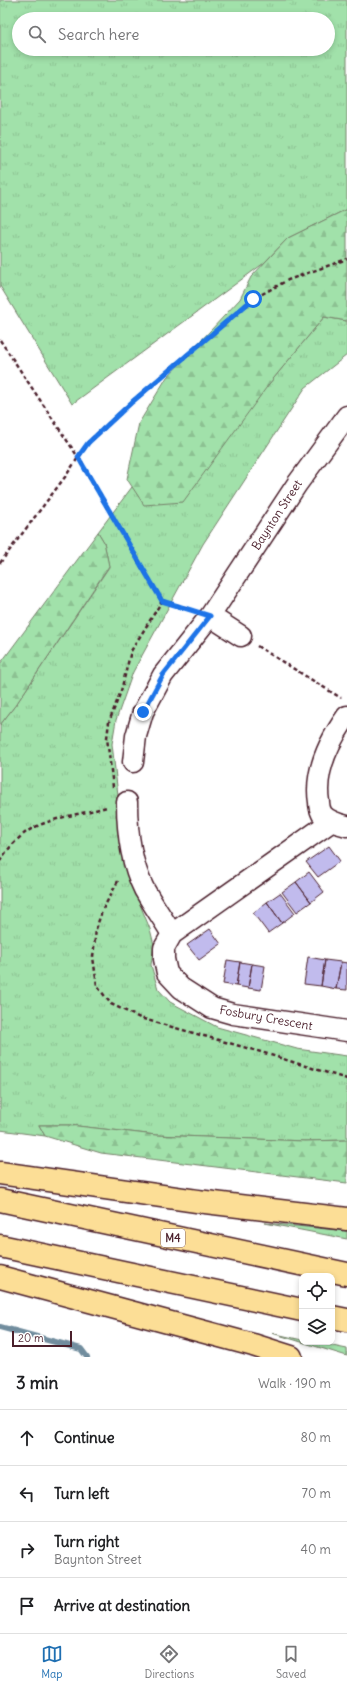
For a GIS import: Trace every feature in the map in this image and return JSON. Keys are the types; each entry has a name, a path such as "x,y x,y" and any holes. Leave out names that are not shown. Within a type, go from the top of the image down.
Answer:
{"highway":[{"path":"0,1173 197,1201 347,1219"},
{"name":"M4","path":"0,1200 347,1274"},
{"path":"0,1246 299,1309"},
{"path":"0,1277 253,1345 291,1357"},
{"path":"335,1318 347,1320"}],"street":[{"name":"Baynton Street","path":"133,762 136,736 143,712 163,675 210,616 297,484 347,416"},
{"path":"210,616 241,636"},
{"path":"117,805 129,839 134,866 144,889 172,934 340,823 323,814 320,809 317,795 322,765 331,742 347,716"},
{"name":"Fosbury Crescent","path":"172,934 164,948 164,959 167,973 181,988 212,1008 233,1014 347,1031"}],"path":[{"path":"0,563 65,477 88,443 132,402 253,299 288,280 347,258"},
{"path":"0,340 78,457 162,601 210,616"},
{"path":"113,788 107,738 109,722 121,691 131,651 162,601"},
{"path":"241,636 347,702"},
{"path":"0,861 4,854 25,833 49,822 117,805"}],"green space":[{"path":"0,0 347,0 347,209 288,238 264,263 72,404 0,286"},
{"path":"347,209 347,321 324,317 269,384 183,502 144,505 127,479 139,423 167,377 240,299 251,277 288,238"},
{"path":"324,317 347,321 347,355 305,388 203,544 133,672 116,720 112,744 123,837 130,880 150,929 154,945 151,965 158,989 170,1002 217,1027 297,1049 347,1056 347,1140 305,1141 156,1135 69,1125 39,1125 45,1136 0,1130 0,725 17,703 109,567 104,542 98,532 132,487 269,384"},
{"path":"98,532 104,542 109,566 17,703 0,725 0,664"},
{"path":"39,1125 69,1125 156,1135 305,1141 347,1140 347,1183 101,1153 45,1136"},
{"path":"265,1223 347,1231 347,1239"},
{"path":"272,1333 299,1339 299,1341"},
{"path":"311,1345 328,1345 347,1349 347,1356"}],"building":[{"path":"329,846 340,861 318,877 306,862"},
{"path":"309,872 324,892 311,902 296,882"},
{"path":"296,882 311,902 297,912 282,892"},
{"path":"280,893 295,913 282,923 267,902"},
{"path":"267,902 282,923 268,933 253,913"},
{"path":"210,929 221,944 199,960 187,945"},
{"path":"308,957 325,960 321,986 304,984"},
{"path":"227,960 240,962 236,986 223,984"},
{"path":"325,960 341,962 336,989 321,986"},
{"path":"240,962 252,964 248,988 236,986"},
{"path":"341,962 347,963 347,990 336,989"},
{"path":"252,964 265,966 261,990 248,988"}],"waterway":[{"path":"0,1327 81,1349 87,1357"}],"route":[{"path":"143,712 163,675 210,616 162,601 78,457 88,443 132,402 253,299"}]}
